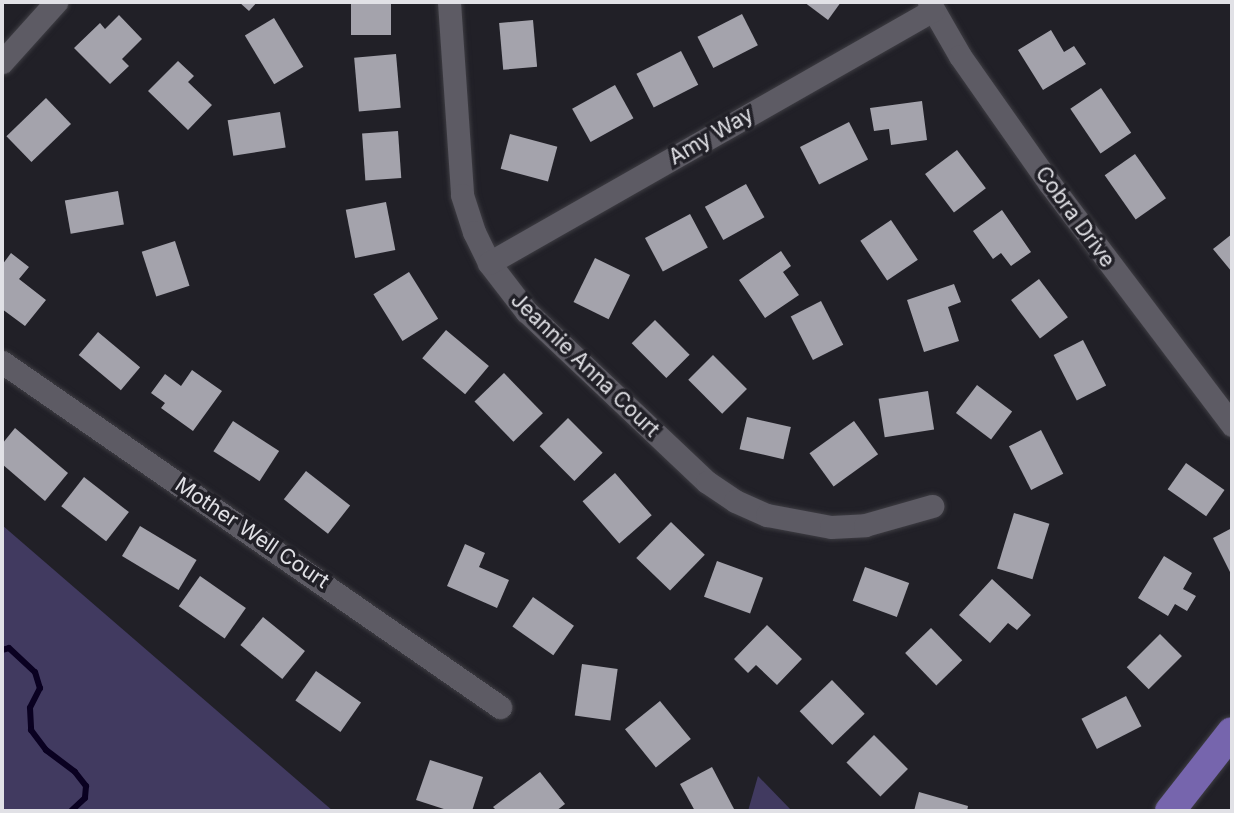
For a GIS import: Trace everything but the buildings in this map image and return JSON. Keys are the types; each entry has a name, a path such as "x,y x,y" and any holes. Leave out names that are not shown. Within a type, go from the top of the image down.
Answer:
{"main road":[{"path":"1170,811 1232,732"}],"street":[{"path":"2,62 56,2"},
{"name":"Jeannie Anna Court","path":"449,2 462,195 474,232 489,263 526,311 707,482 735,501 767,515 831,527 865,525 932,506"},
{"name":"Amy Way","path":"489,263 931,6"},
{"name":"Cobra Drive","path":"931,6 960,56 1050,184 1232,425"},
{"name":"Mother Well Court","path":"2,362 500,707"}],"shaded area":[{"path":"2,525 333,811 2,811"},
{"path":"758,776 792,811 748,811"}],"waterway":[{"path":"2,650 9,648 35,672 40,688 30,708 31,730 46,750 75,772 86,786 85,798 71,811"}]}
